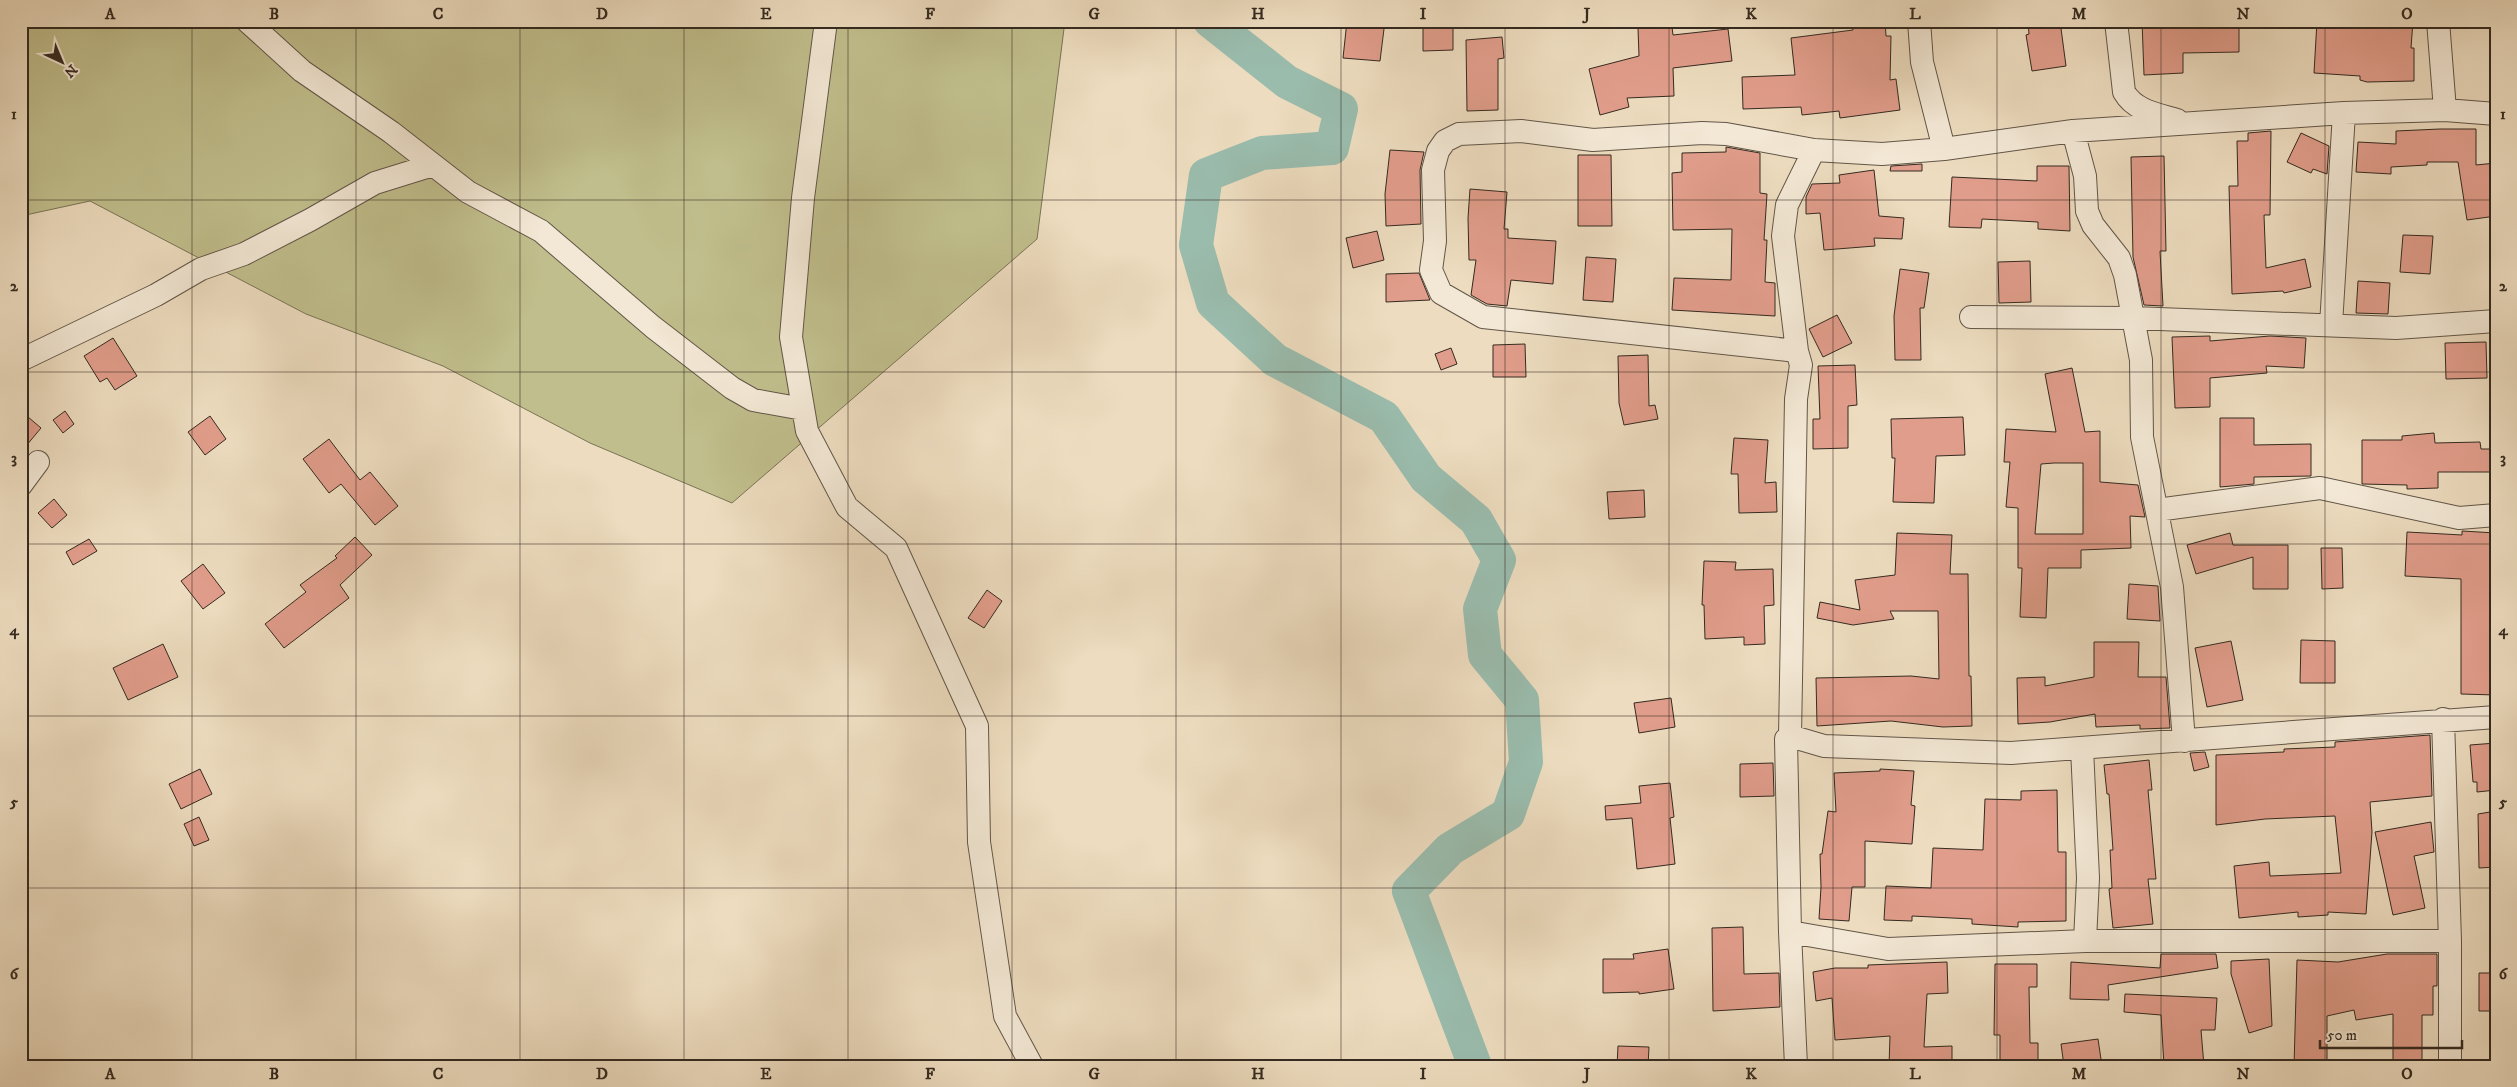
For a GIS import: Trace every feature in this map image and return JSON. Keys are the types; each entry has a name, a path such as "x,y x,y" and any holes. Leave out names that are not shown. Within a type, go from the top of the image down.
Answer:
{"street":[{"path":"247,21 302,71 351,103 468,192 541,231 653,327 732,388 753,400 803,409"},
{"path":"826,21 803,198 791,337 807,431 848,507 896,548 977,726 979,842 1005,1016 1032,1066"},
{"path":"1919,21 1922,62 1944,149"},
{"path":"2116,21 2124,92 2130,102 2140,108 2189,124"},
{"path":"2438,21 2445,110"},
{"path":"1797,351 1483,317 1441,293 1431,270 1435,241 1433,170 1438,151 1446,141 1459,134 1521,131 1593,140 1702,133 1726,134 1814,150 1882,154 1944,149 2073,132 2344,113 2445,110 2496,114"},
{"path":"2331,325 2344,113"},
{"path":"2073,132 2085,176 2087,210 2093,225 2119,258 2125,275 2142,360 2142,437 2172,588 2184,741"},
{"path":"1796,1066 1790,932 1786,739 1790,736 1796,399 1801,365 1797,351 1783,236 1788,205 1814,150"},
{"path":"21,360 156,295 201,269 244,254 310,220 375,183 433,165"},
{"path":"1971,317 2133,318 2396,328 2496,322"},
{"path":"21,485 38,462"},
{"path":"2157,510 2320,488 2459,518 2496,515"},
{"path":"1790,736 1824,746 2011,754 2443,719 2496,717"},
{"path":"2443,719 2450,941 2450,1066"},
{"path":"2082,748 2088,878 2085,940"},
{"path":"1790,932 1888,949 2085,940 2450,941"}],"shaded area":[{"path":"21,21 1065,21 1037,239 732,503 590,443 443,366 306,314 90,201 21,216"}],"building":[{"path":"1347,21 1385,21 1380,61 1343,58"},
{"path":"1852,21 1885,21 1886,36 1891,36 1890,80 1896,79 1900,110 1840,118 1839,111 1802,115 1801,107 1743,109 1742,77 1795,75 1791,38 1853,30"},
{"path":"2028,21 2060,21 2066,66 2032,71 2026,35 2029,34"},
{"path":"2142,21 2239,21 2239,52 2183,53 2183,73 2144,75"},
{"path":"2317,21 2413,21 2411,48 2414,48 2414,81 2367,82 2360,80 2360,76 2314,73"},
{"path":"1453,26 1453,50 1423,51 1423,27"},
{"path":"1672,27 1673,35 1728,29 1732,61 1673,68 1674,96 1627,98 1629,107 1600,115 1589,69 1639,56 1638,28"},
{"path":"1502,37 1504,58 1498,59 1498,110 1467,111 1466,40"},
{"path":"2476,129 2476,165 2496,163 2496,216 2467,220 2458,162 2427,162 2427,165 2391,167 2391,174 2356,172 2358,142 2396,144 2396,131"},
{"path":"2271,131 2270,215 2264,215 2266,268 2305,259 2311,287 2284,293 2283,291 2232,294 2229,186 2238,186 2237,141 2248,141 2248,133"},
{"path":"2301,133 2329,146 2327,174 2313,169 2311,173 2287,162"},
{"path":"1726,147 1760,153 1760,193 1767,194 1764,240 1767,240 1765,282 1775,283 1775,316 1672,310 1674,278 1731,280 1732,229 1673,230 1672,173 1682,172 1682,153 1726,152"},
{"path":"1390,150 1424,152 1420,170 1421,224 1386,226 1385,194"},
{"path":"1578,155 1611,155 1612,226 1578,226"},
{"path":"2164,156 2166,251 2160,251 2163,306 2144,305 2133,257 2131,157"},
{"path":"1922,164 1922,171 1890,171 1891,166"},
{"path":"2037,166 2069,166 2070,231 2038,229 2038,222 1982,219 1981,228 1949,227 1952,177 2037,181"},
{"path":"1874,170 1879,216 1904,218 1902,239 1874,238 1875,246 1824,250 1820,213 1806,214 1806,197 1812,184 1840,183 1839,175"},
{"path":"1470,189 1507,192 1504,229 1508,229 1508,238 1556,241 1553,284 1511,280 1507,306 1487,304 1471,295 1476,260 1469,260 1468,218"},
{"path":"1377,231 1384,260 1353,268 1346,238"},
{"path":"2403,235 2433,236 2430,274 2400,272"},
{"path":"1586,257 1616,259 1613,302 1583,300"},
{"path":"2030,261 2031,302 1999,303 1998,262"},
{"path":"1900,269 1929,273 1924,308 1920,308 1921,360 1895,360 1894,316"},
{"path":"1419,273 1430,300 1386,302 1386,274"},
{"path":"2358,281 2390,283 2388,314 2356,313"},
{"path":"1837,315 1852,343 1823,357 1809,329"},
{"path":"2210,336 2210,341 2270,336 2306,338 2304,368 2266,366 2267,373 2210,378 2210,407 2175,408 2172,337"},
{"path":"113,338 137,376 115,390 107,378 100,382 84,356"},
{"path":"2486,342 2487,378 2446,379 2445,343"},
{"path":"1525,344 1526,377 1493,377 1493,345"},
{"path":"1451,348 1457,364 1441,370 1435,354"},
{"path":"1648,355 1649,406 1655,405 1658,419 1624,425 1619,403 1618,356"},
{"path":"1855,365 1857,405 1848,406 1848,448 1813,449 1813,419 1820,419 1818,366"},
{"path":"2072,368 2085,432 2100,431 2100,482 2138,485 2145,517 2130,516 2131,548 2081,550 2081,568 2048,568 2046,618 2020,617 2022,568 2018,568 2018,508 2006,507 2010,462 2004,462 2006,429 2056,432 2045,374","holes":["2083,463 2083,534 2035,534 2041,464"]},
{"path":"21,411 41,428 21,452"},
{"path":"65,411 74,424 63,433 53,420"},
{"path":"210,416 226,439 205,455 188,432"},
{"path":"1963,417 1965,455 1936,456 1934,503 1893,502 1895,458 1892,458 1891,419"},
{"path":"2220,418 2254,418 2254,445 2311,444 2311,476 2254,477 2254,484 2220,487"},
{"path":"2434,433 2435,443 2480,442 2481,449 2496,449 2496,472 2438,472 2438,488 2407,489 2407,485 2362,484 2362,440 2402,440 2402,436"},
{"path":"1734,438 1768,440 1765,483 1776,482 1777,512 1739,513 1738,474 1731,474"},
{"path":"329,439 360,480 370,472 398,506 375,525 341,484 329,493 303,459"},
{"path":"1644,490 1645,517 1609,519 1607,492"},
{"path":"54,499 67,515 52,528 38,513"},
{"path":"2462,531 2496,533 2496,695 2461,694 2461,579 2405,576 2407,532 2462,535"},
{"path":"1897,533 1952,535 1950,574 1968,574 1969,676 1971,676 1972,726 1943,727 1891,721 1817,726 1816,678 1911,676 1939,679 1938,611 1890,611 1894,619 1853,625 1817,618 1820,602 1860,610 1855,580 1895,575"},
{"path":"2230,533 2233,545 2288,545 2288,589 2253,589 2253,557 2196,574 2187,545"},
{"path":"355,537 372,555 340,585 349,598 284,648 265,624 306,592 300,585 337,558 335,556"},
{"path":"89,539 97,551 73,565 66,552"},
{"path":"2321,548 2342,548 2343,588 2322,589"},
{"path":"1704,561 1736,562 1735,570 1773,569 1774,605 1764,606 1765,644 1744,645 1744,637 1705,639 1704,605 1702,605"},
{"path":"203,564 225,593 203,609 181,581"},
{"path":"2129,584 2158,586 2160,621 2127,619"},
{"path":"987,590 1002,601 984,628 968,618"},
{"path":"2301,640 2335,641 2335,683 2300,683"},
{"path":"2231,641 2243,700 2207,707 2195,648"},
{"path":"2094,642 2139,642 2138,677 2166,677 2170,728 2140,729 2140,725 2096,727 2095,714 2050,722 2018,724 2017,678 2045,677 2045,686 2094,677"},
{"path":"163,644 178,677 128,700 113,668"},
{"path":"1671,698 1675,727 1639,733 1634,703"},
{"path":"2430,735 2432,796 2370,802 2372,832 2366,914 2328,912 2328,915 2298,917 2298,912 2239,918 2234,866 2269,862 2270,876 2341,873 2335,816 2265,819 2216,825 2216,755 2284,752 2284,749 2335,747 2335,742"},
{"path":"2496,743 2496,790 2477,792 2477,782 2473,782 2470,745"},
{"path":"2205,752 2209,767 2194,771 2190,753"},
{"path":"2149,760 2152,790 2148,790 2156,879 2148,879 2153,924 2113,928 2109,889 2112,888 2110,850 2113,850 2109,794 2107,794 2104,765"},
{"path":"1773,763 1774,796 1740,797 1740,764"},
{"path":"200,769 212,794 181,809 169,784"},
{"path":"1880,769 1914,771 1911,805 1915,806 1912,844 1865,841 1865,887 1852,887 1849,921 1819,919 1821,887 1820,854 1822,854 1828,811 1836,812 1834,773 1880,771"},
{"path":"1670,783 1674,817 1670,818 1675,864 1637,869 1632,818 1606,820 1605,806 1641,803 1639,786"},
{"path":"2057,790 2058,852 2066,852 2066,921 2018,922 2018,927 1972,924 1972,919 1912,916 1912,921 1884,920 1886,886 1931,888 1933,848 1983,850 1985,799 2021,800 2021,791"},
{"path":"2496,811 2496,867 2479,868 2478,814"},
{"path":"199,817 209,840 194,846 184,824"},
{"path":"2431,822 2434,852 2414,856 2425,908 2393,915 2375,832"},
{"path":"1743,927 1744,974 1779,973 1780,1007 1713,1011 1712,928"},
{"path":"1668,949 1674,989 1639,994 1639,992 1603,993 1603,959 1634,959 1633,954"},
{"path":"2161,954 2216,954 2218,968 2108,985 2109,1000 2070,999 2071,962 2160,968"},
{"path":"2387,954 2437,954 2437,986 2433,986 2433,1015 2422,1015 2422,1064 2393,1065 2393,1014 2356,1020 2354,1010 2327,1016 2327,1066 2294,1066 2297,960 2338,962"},
{"path":"2269,959 2272,1026 2249,1033 2231,974 2231,961"},
{"path":"1947,962 1948,993 1927,994 1924,1047 1952,1046 1952,1066 1889,1066 1890,1036 1835,1040 1832,998 1816,1001 1813,972 1835,968 1868,968 1868,965"},
{"path":"1995,964 2037,964 2037,987 2029,987 2030,1043 2038,1043 2038,1066 2000,1066 2000,1035 1994,1035"},
{"path":"2479,973 2496,973 2496,1011 2479,1011"},
{"path":"2125,994 2217,998 2215,1030 2201,1030 2204,1066 2164,1066 2161,1015 2124,1012"},
{"path":"2098,1039 2102,1066 2064,1066 2061,1044"},
{"path":"1618,1046 1649,1047 1648,1066 1617,1066"}],"waterway":[{"path":"1210,21 1287,82 1341,109 1332,148 1262,153 1206,175 1196,245 1213,303 1275,360 1384,417 1426,478 1476,520 1499,560 1480,609 1485,655 1522,700 1526,762 1508,814 1450,849 1409,891 1475,1066"}]}
